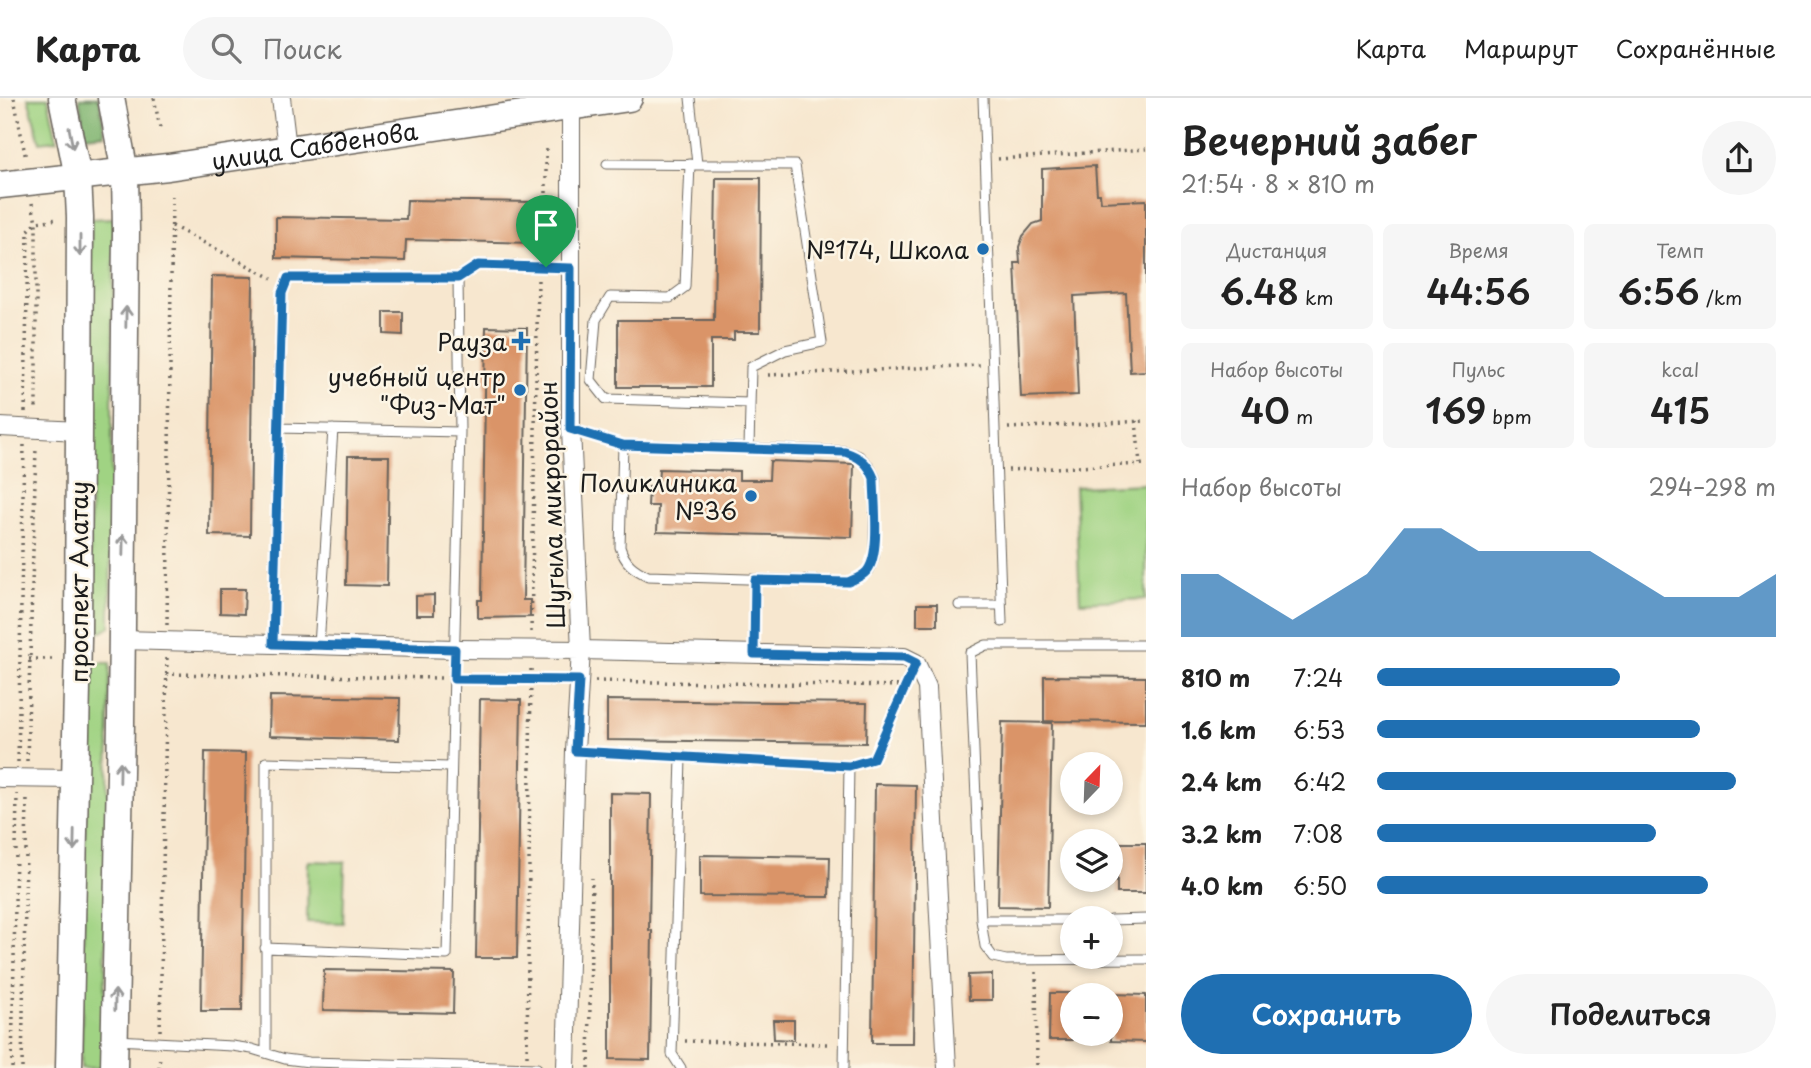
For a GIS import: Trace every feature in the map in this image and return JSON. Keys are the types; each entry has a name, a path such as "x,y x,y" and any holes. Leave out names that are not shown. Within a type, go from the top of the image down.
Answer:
{"main road":[{"name":"проспект Алатау","path":"62,98 78,177 79,431 70,649 75,779 69,1068"},
{"name":"проспект Алатау","path":"111,98 125,173 122,640 114,1068"},
{"name":"улица Сабденова","path":"0,186 125,173 629,98"},
{"path":"70,649 122,640"}],"street":[{"path":"281,98 287,148"},
{"name":"Шугыла микрорайон","path":"566,1068 575,751 581,650 570,429 571,106"},
{"path":"0,427 79,431"},
{"name":"Шугыла микрорайон","path":"122,640 581,650"},
{"path":"581,650 904,657 916,663 928,687 947,1068"},
{"path":"15,779 75,779"}],"lane":[{"path":"690,98 694,164 685,287 670,298 610,297 596,320 592,380 606,399 750,403"},
{"path":"983,98 1002,622"},
{"path":"607,164 795,165 822,342 785,350 751,367 749,448"},
{"path":"273,644 282,293 288,278 458,278 478,265 571,268"},
{"path":"265,948 447,955 460,432 458,278"},
{"path":"278,428 460,432"},
{"path":"319,646 333,429"},
{"path":"570,429 623,445 845,452 859,456 869,466 874,478 874,557 869,569 848,582 648,576 624,559 620,547 623,445"},
{"path":"754,654 755,580"},
{"path":"959,605 1002,605"},
{"path":"1146,645 986,645 970,653 981,920 985,946 993,957 1006,960 1146,959"},
{"path":"575,751 849,766 844,1068"},
{"path":"681,758 672,1054 681,1068"},
{"path":"265,1053 266,762 450,767"},
{"path":"1123,920 1146,919"},
{"path":"981,920 1060,920"},
{"path":"114,1040 252,1048 309,1062 537,1068"}],"path":[{"path":"14,98 27,168"},
{"path":"154,98 160,128"},
{"path":"546,149 546,267"},
{"path":"985,160 1146,149"},
{"path":"12,1068 15,779 36,222 30,195"},
{"path":"22,1068 15,779 29,659 28,231 36,222 68,218"},
{"path":"172,226 285,285"},
{"path":"751,376 993,364"},
{"path":"1136,421 1140,464"},
{"path":"995,429 1146,421"},
{"path":"996,471 1146,464"},
{"path":"29,659 70,649"},
{"path":"849,766 873,759 916,663"},
{"path":"166,674 928,687"},
{"path":"1036,960 1037,1068"},
{"path":"673,1041 845,1044"}],"green space":[{"path":"28,98 48,98 57,140 40,142"},
{"path":"79,98 99,98 105,134 85,136"},
{"path":"114,218 110,627 102,632 92,630 90,626 91,219"},
{"path":"1146,484 1146,599 1080,602 1075,487"},
{"path":"88,663 110,663 104,1068 81,1068"},
{"path":"308,861 345,862 343,923 307,922"}],"building":[{"path":"1095,166 1097,194 1100,194 1101,202 1146,200 1146,371 1130,372 1126,293 1074,296 1078,395 1021,397 1015,263 1020,263 1019,247 1023,236 1033,224 1042,221 1042,169"},
{"path":"716,178 761,178 760,332 734,332 734,340 711,340 711,387 618,387 618,320 714,320"},
{"path":"407,200 536,202 536,243 406,240 405,261 276,258 276,217 406,219"},
{"path":"212,276 253,277 250,536 209,535"},
{"path":"384,312 403,312 403,335 384,334"},
{"path":"486,327 527,328 523,600 530,600 530,617 478,618 478,600 482,600"},
{"path":"348,456 389,456 387,586 346,585"},
{"name":"Поликлиника №36","path":"770,461 854,464 852,537 657,532 658,506 648,506 649,487 658,487 659,469 739,471 739,480 769,480"},
{"path":"220,589 245,589 244,614 220,613"},
{"path":"434,595 434,615 416,615 416,596"},
{"path":"917,604 937,604 937,625 917,625"},
{"path":"1044,676 1146,677 1146,722 1044,721"},
{"path":"270,696 400,698 399,740 269,736"},
{"path":"480,699 521,700 517,958 476,958"},
{"path":"607,700 867,703 866,743 607,740"},
{"path":"1002,722 1052,723 1048,907 998,906"},
{"path":"205,752 246,753 242,1011 201,1011"},
{"path":"875,784 916,785 913,1043 872,1043"},
{"path":"610,793 651,794 650,1060 610,1059"},
{"path":"1123,843 1146,843 1146,893 1117,893 1123,892"},
{"path":"700,855 830,857 829,897 700,896"},
{"path":"324,970 454,972 453,1013 323,1010"},
{"path":"992,974 992,1000 969,1000 968,975"},
{"path":"1050,993 1060,993 1060,1040 1049,1040"},
{"path":"1123,994 1146,995 1146,1042 1123,1041"},
{"path":"773,1020 794,1020 794,1040 774,1039"}],"place":[{"name":"№174, Школа","path":"983,249"},
{"name":"Рауза","path":"521,341"},
{"name":"учебный центр \"Физ-Мат\"","path":"520,390"},
{"name":"Поликлиника №36","path":"751,496"}],"route":[{"path":"478,265 546,267 571,268 570,429 623,445 845,452 859,456 869,466 874,478 874,557 869,569 848,582 755,580 754,654 904,657 916,663 873,759 849,766 575,751 579,680 454,679 455,649 273,644 282,293 288,278 458,278 478,265"}]}
